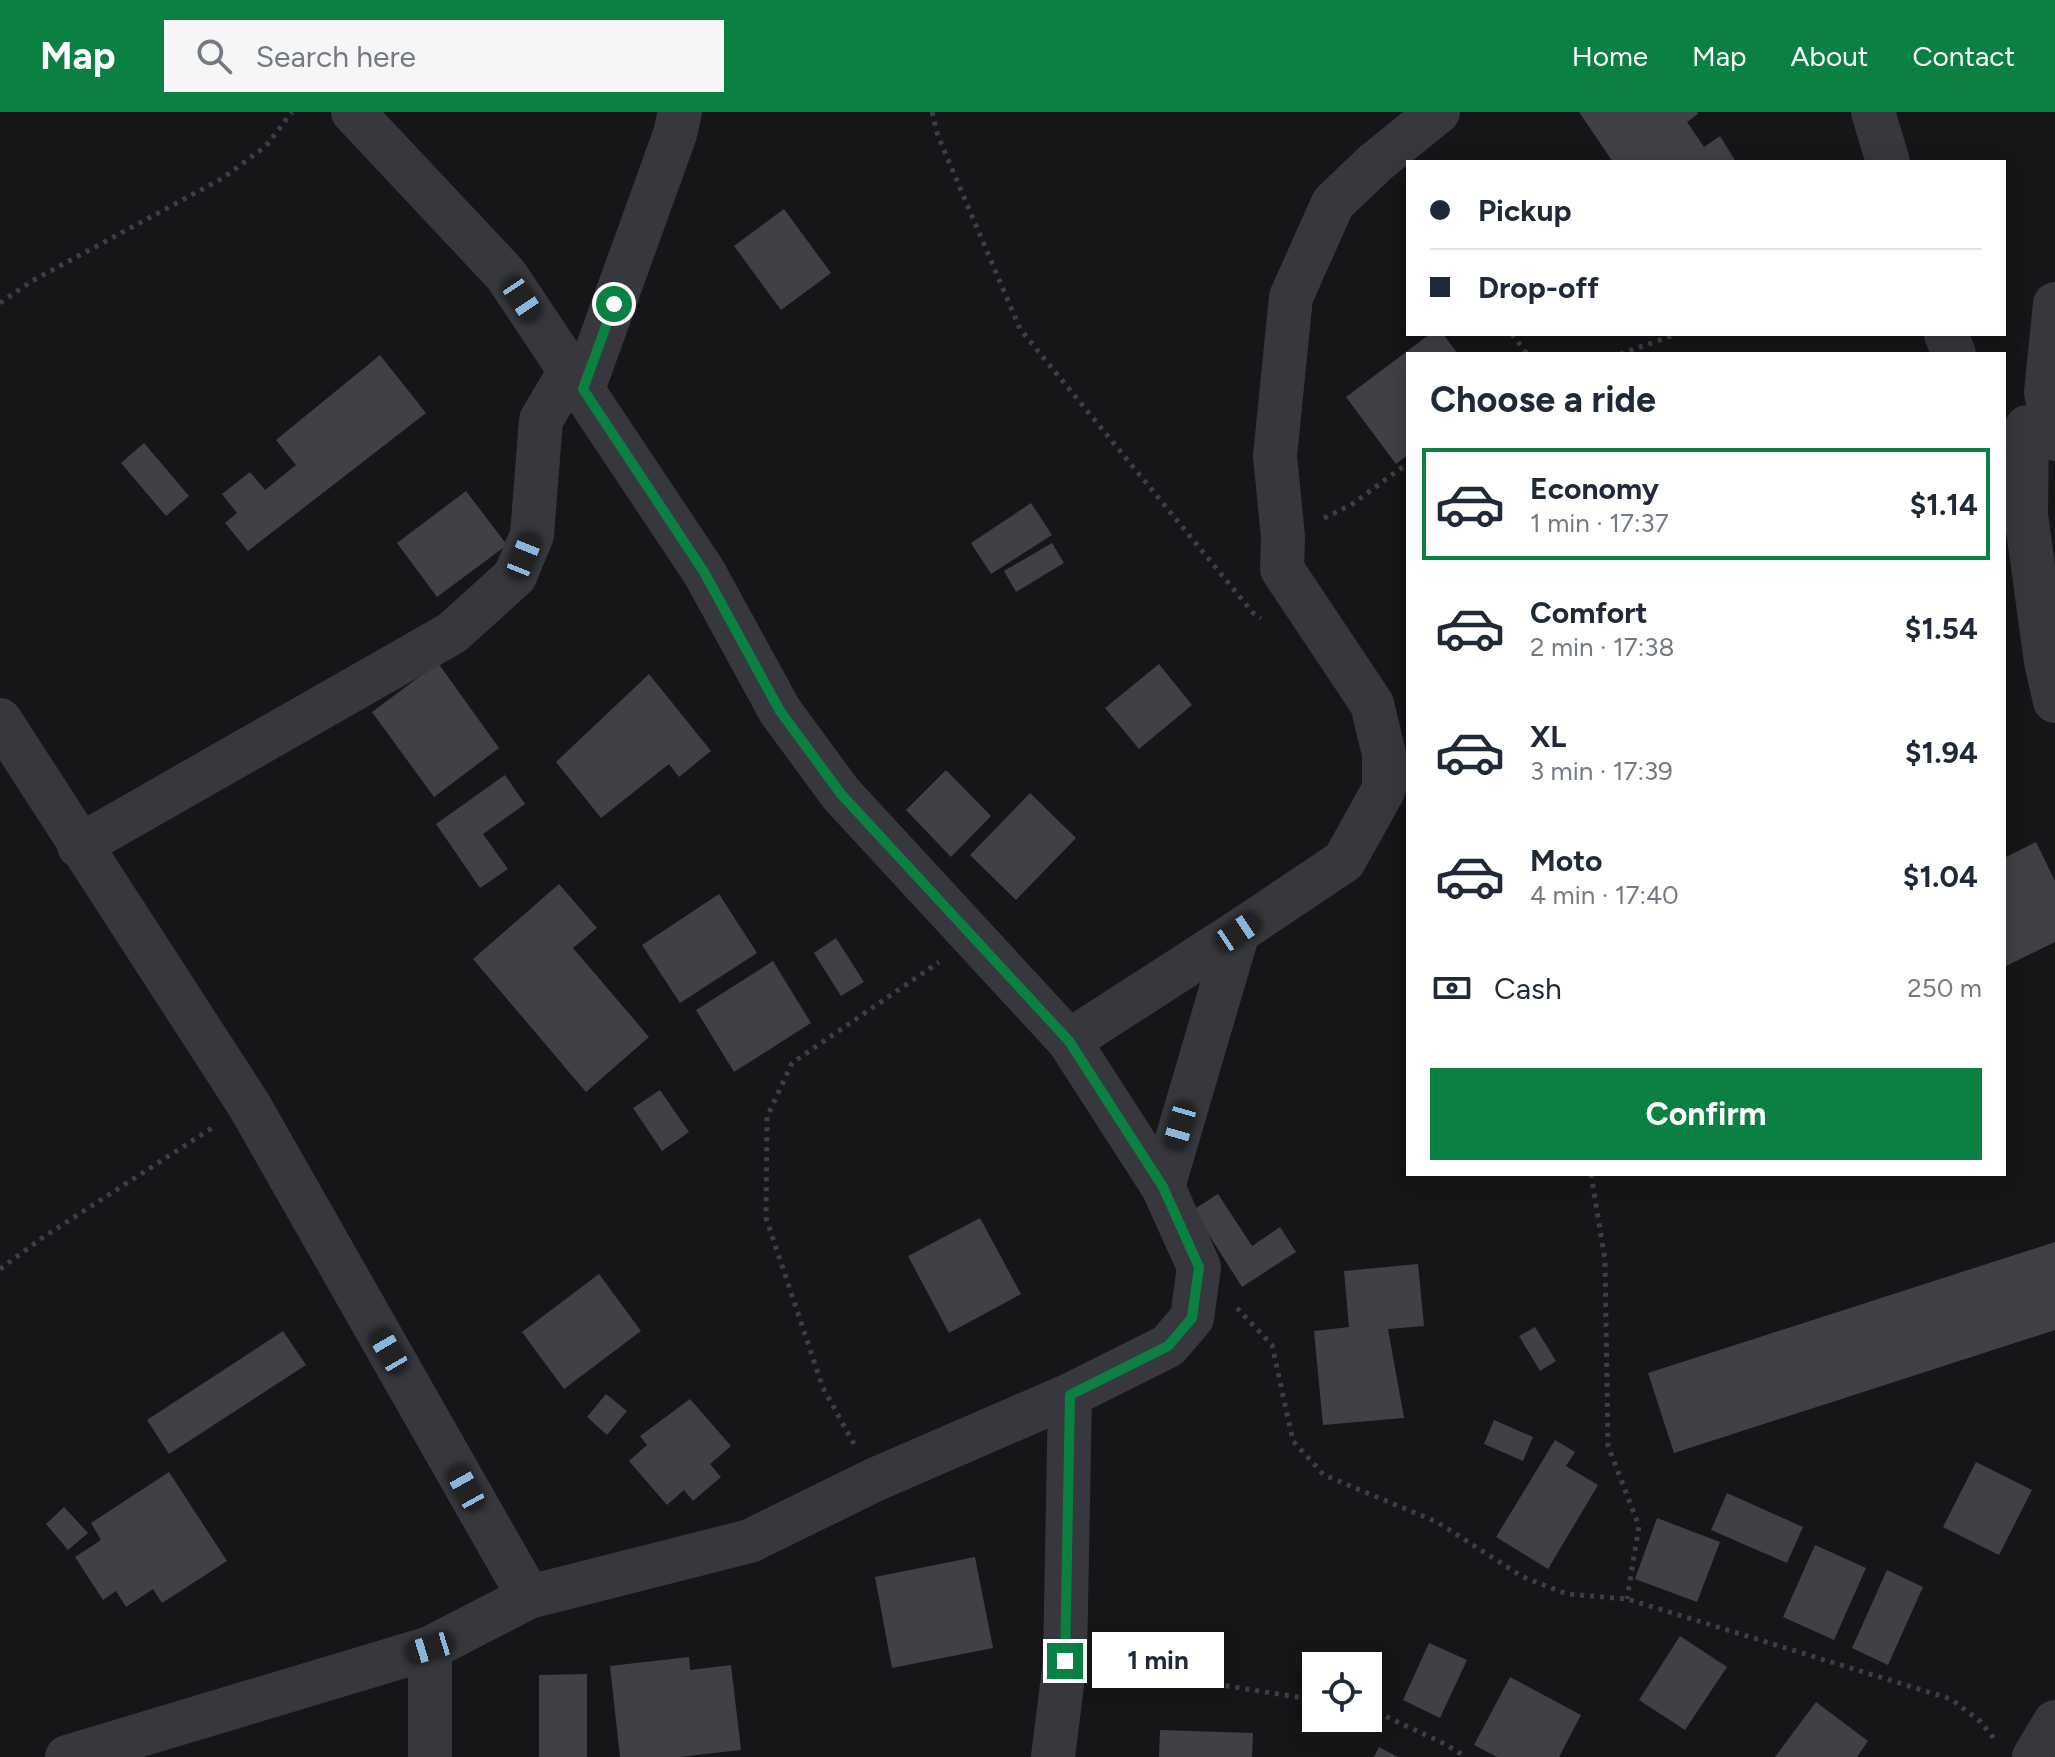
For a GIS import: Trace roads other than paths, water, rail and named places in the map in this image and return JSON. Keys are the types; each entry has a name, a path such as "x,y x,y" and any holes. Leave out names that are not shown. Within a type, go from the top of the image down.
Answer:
{"street":[{"path":"67,1757 430,1648 529,1597 750,1541 874,1480 1070,1395 1168,1346 1192,1318 1199,1267 1163,1187 1069,1041 841,794 780,711 704,572 506,275 353,112"},
{"path":"79,846 452,633 515,576 532,535 541,420 576,380 675,134 680,112"},
{"path":"1069,1041 1344,861 1384,789 1384,754 1372,704 1282,569 1283,537 1275,456 1291,297 1333,203 1375,163 1438,112"},
{"path":"1873,112 1887,160"},
{"path":"2055,304 2046,392 2035,431 2026,515 2046,662 2055,701"},
{"path":"0,720 249,1105 529,1597"},
{"path":"1163,1187 1238,932"},
{"path":"1053,1757 1065,1661 1070,1395"},
{"path":"430,1648 430,1757"},
{"path":"2016,1751 2055,1722"}]}
